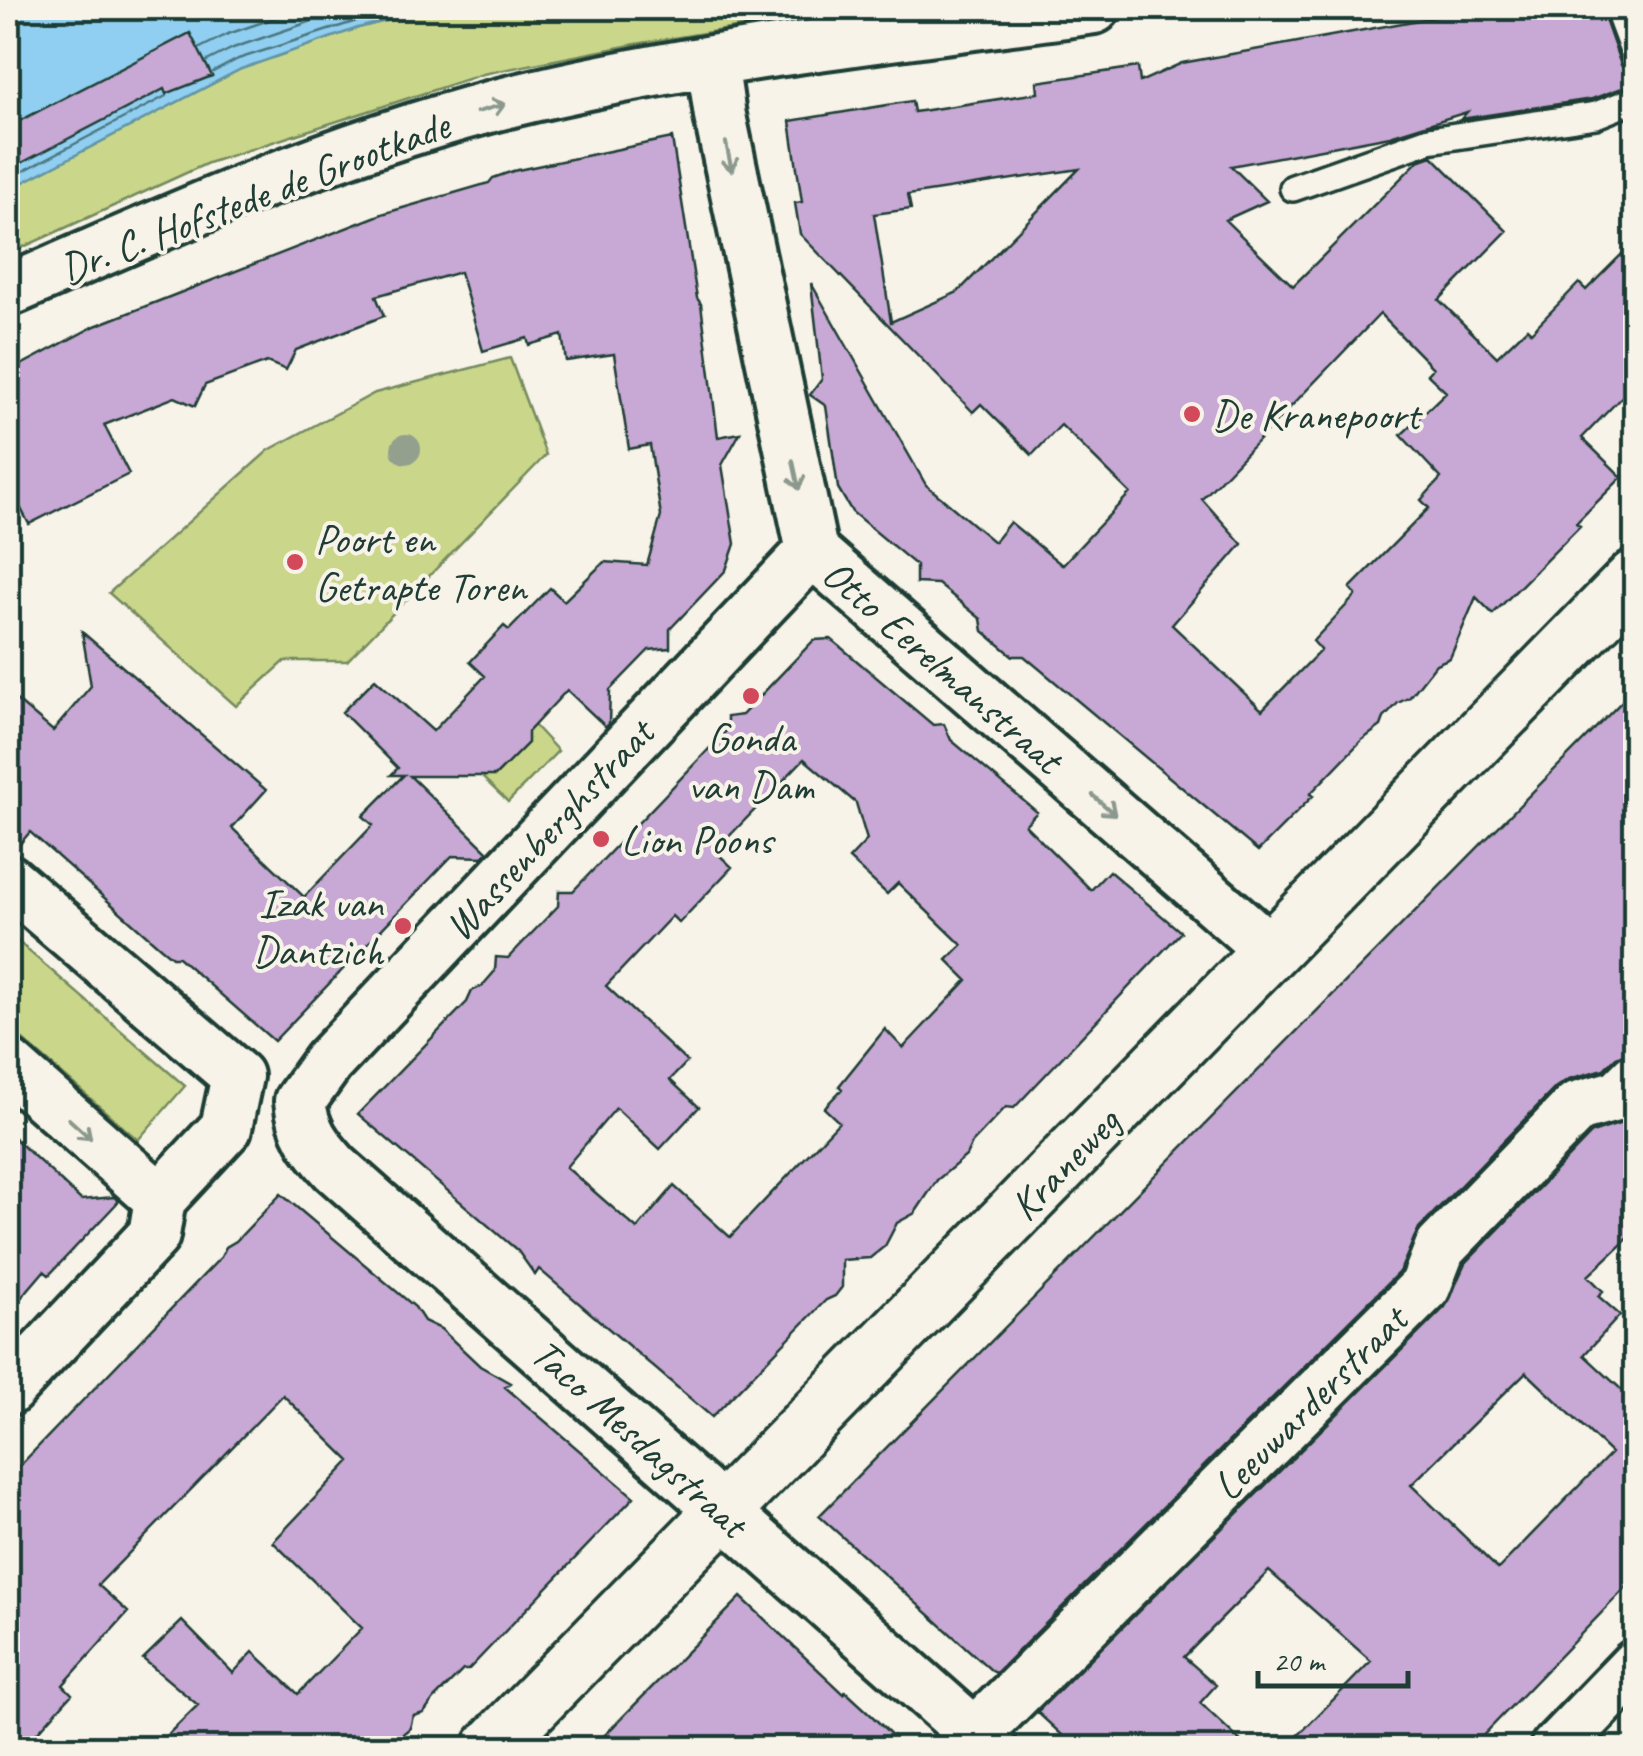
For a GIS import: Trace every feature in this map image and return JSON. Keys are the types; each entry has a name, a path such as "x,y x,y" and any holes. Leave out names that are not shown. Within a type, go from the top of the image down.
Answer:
{"street":[{"name":"Dr. C. Hofstede de Grootkade","path":"8,291 155,227 370,143 532,96 712,62 1094,8"},
{"name":"Otto Eerelmanstraat","path":"712,62 812,551 1270,950"},
{"name":"Wassenberghstraat","path":"302,1115 300,1100 328,1062 812,551"},
{"name":"Kraneweg","path":"491,1748 1636,576"},
{"path":"8,880 237,1076 226,1128 160,1200 154,1236 8,1390"},
{"path":"8,1065 160,1200"},
{"name":"Leeuwarderstraat","path":"983,1741 1425,1287 1440,1248 1577,1107 1619,1096 1636,1078"},
{"name":"Taco Mesdagstraat","path":"302,1115 309,1138 335,1168 983,1741"},
{"path":"1556,1748 1636,1665"}],"lane":[{"path":"1617,8 1636,59"},
{"path":"1293,188 1429,140 1596,116 1636,99"}],"green space":[{"path":"436,8 859,8 636,44 483,74 208,163 8,254 8,190 241,69 358,28"},
{"path":"510,358 546,455 347,661 285,661 236,706 109,593 269,450 375,393"},
{"path":"534,725 558,751 508,802 483,778 487,774 495,776 527,743 525,735"},
{"path":"8,933 185,1086 138,1140 8,1027"}],"water":[{"path":"8,8 436,8 358,28 241,69 8,190"}],"building":[{"path":"1485,8 1601,8 1621,65 1626,72 1636,75 1636,83 1592,99 1461,119 1467,112 1390,136 1231,166 1267,201 1225,220 1293,286 1418,161 1432,156 1507,231 1439,300 1497,357 1527,328 1531,332 1579,283 1586,290 1636,240 1636,382 1582,438 1622,477 1576,523 1580,526 1493,614 1476,597 1450,658 1436,664 1410,697 1398,703 1381,726 1362,740 1258,851 1024,656 1013,656 983,631 981,619 938,584 916,583 916,565 852,512 838,488 826,406 810,395 822,379 811,283 926,485 994,542 1010,522 1062,565 1130,493 1061,425 1032,455 981,404 973,412 800,234 795,203 802,202 790,121 912,101 914,112 1038,93 1037,82 1138,67 1140,82 1182,63","holes":["1079,169 958,292 891,322 874,214 911,209 908,195","1380,314 1433,368 1427,374 1446,392 1401,435 1441,478 1421,500 1429,508 1350,588 1356,595 1313,641 1321,650 1262,710 1172,625 1242,544 1202,499"]},
{"path":"190,33 212,76 166,94 164,89 8,170 8,127"},
{"path":"672,138 701,304 718,437 740,433 722,465 735,544 726,570 670,629 670,648 649,650 610,690 606,727 567,690 528,732 528,743 495,776 410,776 488,852 483,857 452,856 274,1041 30,832 13,852 8,852 8,693 53,731 91,686 82,632 266,790 232,828 304,897 373,825 363,816 404,775 391,775 398,768 342,712 375,679 433,731 485,676 470,662 504,626 509,630 550,588 564,601 604,562 647,565 661,516 650,445 629,449 614,354 566,361 562,335 529,345 527,338 483,351 460,272 376,296 384,316 296,350 286,370 267,362 205,385 195,406 175,397 104,425 129,474 29,524 8,484 8,372 95,326 382,214 489,183 513,171"},
{"path":"831,639 933,725 944,724 951,740 1037,812 1025,825 1091,890 1109,871 1181,932 1014,1108 1006,1107 972,1143 966,1156 937,1180 915,1213 897,1223 885,1246 870,1258 842,1260 842,1287 835,1296 826,1300 712,1417 539,1269 535,1275 518,1251 358,1114 467,1002 472,991 482,986 495,971 496,957 508,958 558,906 559,891 573,891 727,730 727,717 742,715 814,640","holes":["804,759 856,803 867,840 849,859 887,894 898,883 962,945 947,960 967,980 903,1048 885,1029 824,1108 839,1122 730,1237 674,1186 637,1229 566,1167 616,1108 660,1149 699,1107 670,1080 687,1062 606,986 672,916 679,923 732,867 715,851"]},
{"path":"1636,687 1636,1050 1616,1057 1604,1069 1556,1087 1419,1228 1400,1271 996,1673 992,1671 819,1516"},
{"path":"1636,1118 1636,1231 1588,1276 1603,1291 1598,1296 1620,1315 1584,1355 1636,1403 1636,1577 1471,1748 1286,1748 1371,1661 1269,1571 1184,1657 1216,1685 1200,1703 1248,1748 1076,1748 1037,1712 1445,1307 1465,1264 1592,1133","holes":["1526,1372 1611,1453 1498,1569 1411,1485"]},
{"path":"8,1132 81,1200 114,1197 119,1201 49,1275 44,1271 8,1313"},
{"path":"281,1194 415,1307 424,1321 441,1329 480,1366 510,1383 505,1387 634,1497 468,1670 463,1670 424,1713 413,1716 410,1728 386,1748 154,1748 198,1705 143,1659 182,1621 233,1673 253,1652 298,1694 362,1628 273,1542 350,1461 283,1395 98,1585 128,1612 63,1685 72,1694 28,1743 8,1724 8,1478"},
{"path":"741,1597 844,1694 845,1691 905,1748 592,1748"}],"place":[{"name":"De Kranepoort","path":"1192,414"},
{"name":"Poort en Getrapte Toren","path":"295,562"},
{"name":"Gonda van Dam","path":"751,696"},
{"name":"Lion Poons","path":"601,839"},
{"name":"Izak van Dantzich","path":"403,926"}]}
